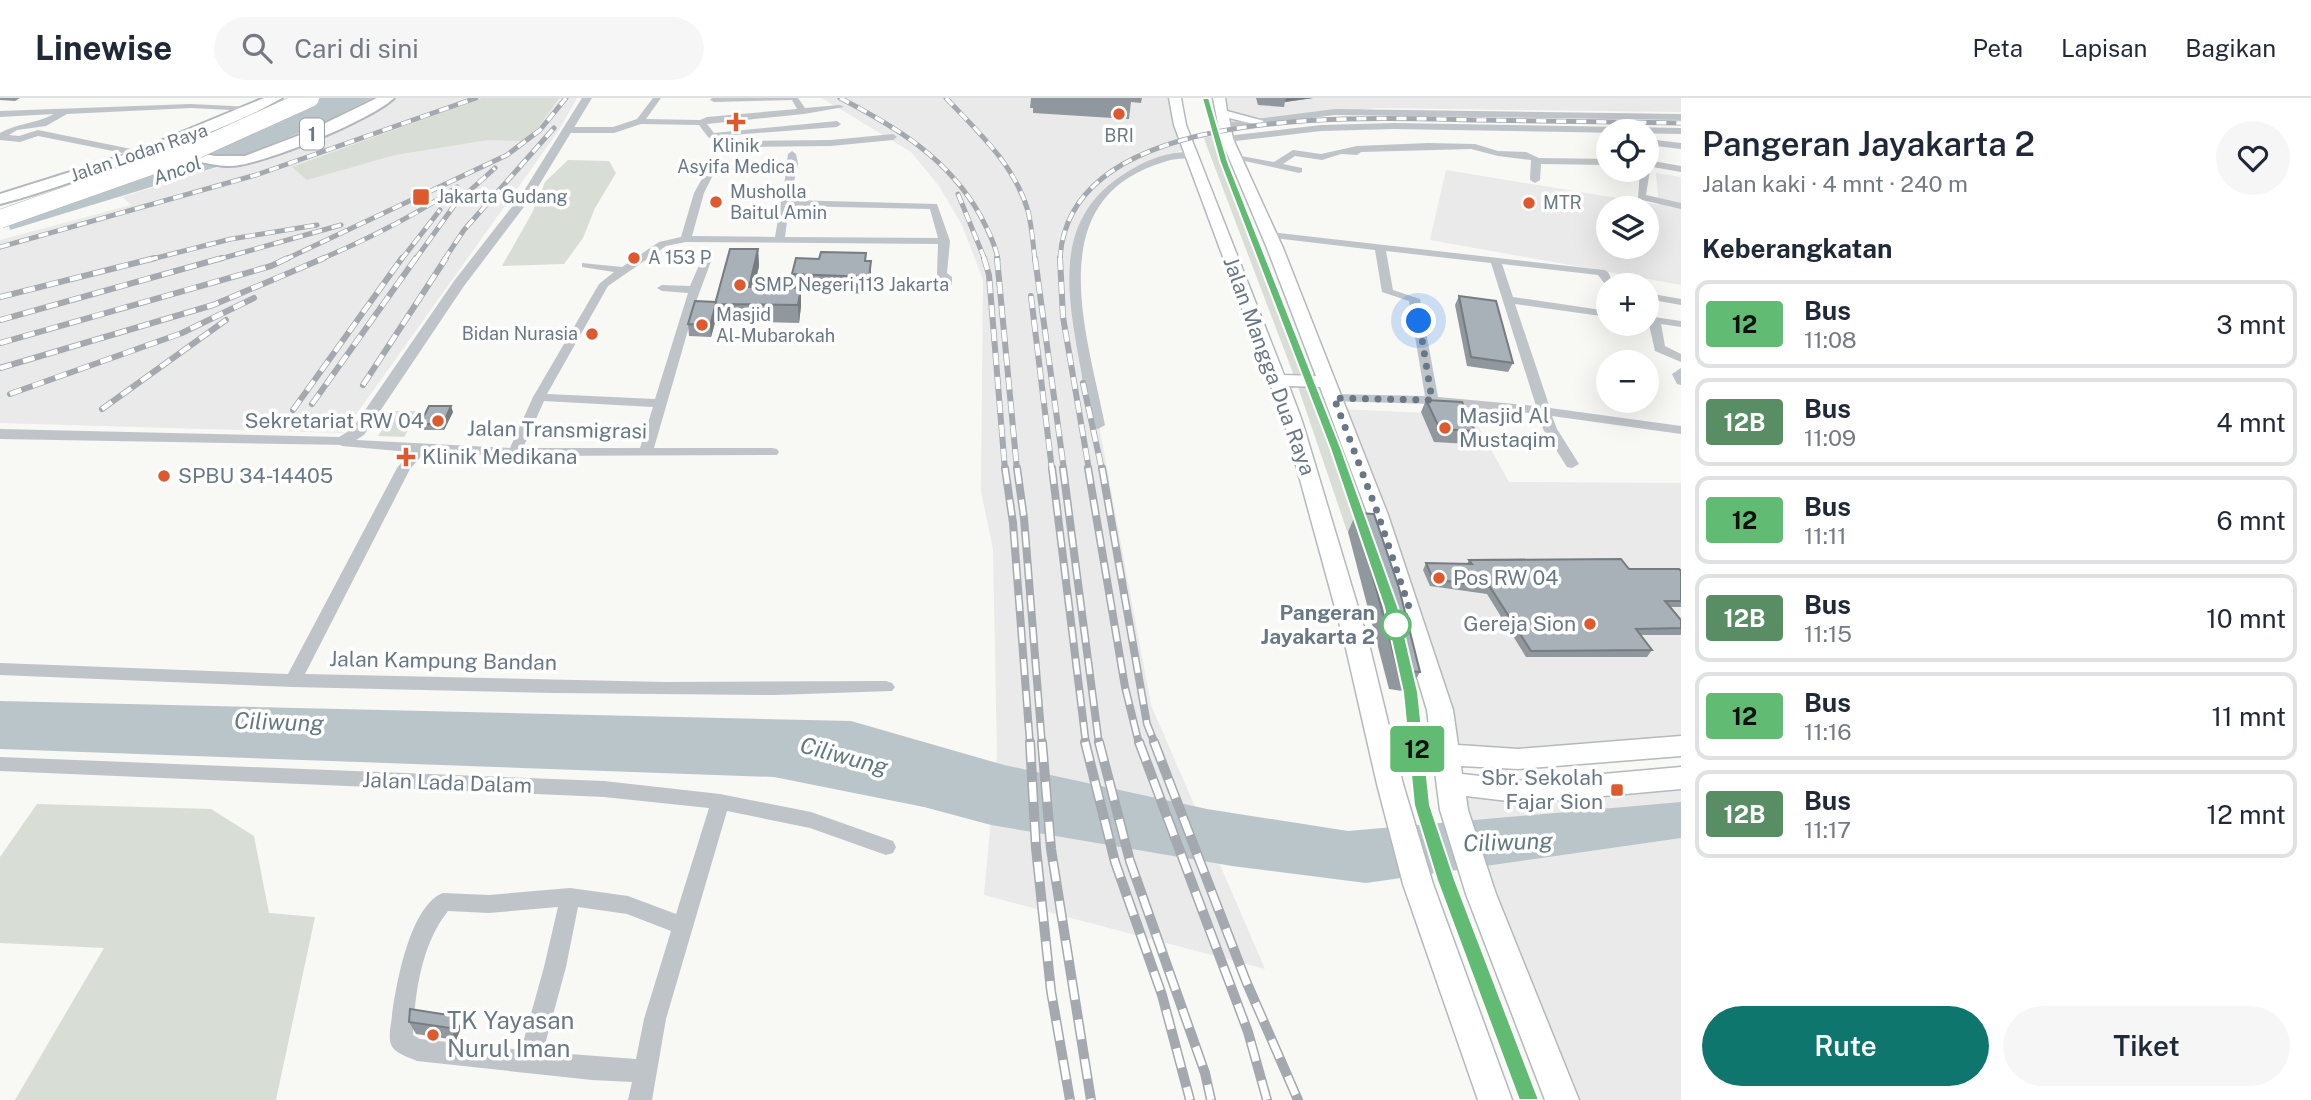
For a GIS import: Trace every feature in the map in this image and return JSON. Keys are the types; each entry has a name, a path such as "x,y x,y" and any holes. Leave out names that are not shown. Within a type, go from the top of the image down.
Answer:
{"highway":[{"name":"Jalan Lodan Raya","path":"0,199 154,152 275,98"},
{"name":"1","path":"0,210 173,151 290,98"},
{"name":"1","path":"0,219 193,151 310,98"},
{"name":"1","path":"154,152 234,162 260,156 387,98"}],"main road":[{"name":"Jalan Mangga Dua Raya","path":"1175,98 1180,125 1293,421 1357,644 1394,801 1418,884 1495,1100"},
{"path":"1258,121 1223,119 1236,158 1270,236 1378,514 1426,658 1440,710 1452,797 1481,894 1562,1100"},
{"path":"1278,380 1331,390"},
{"path":"1447,755 1518,759 1681,746"},
{"path":"1452,797 1681,778"}],"street":[{"path":"100,109 114,98"},
{"path":"165,108 177,98"},
{"path":"0,434 342,442 358,432 459,284 527,195 587,98"},
{"path":"640,121 657,98"},
{"path":"804,112 794,98 714,99 705,122 711,135 725,144 790,145 893,137"},
{"path":"0,114 217,106 252,109"},
{"path":"566,131 614,130 640,121 705,122 840,107"},
{"path":"0,137 15,128 43,124 67,110"},
{"path":"818,111 837,124 849,128 857,141"},
{"path":"1258,121 1335,113 1681,117"},
{"path":"1223,119 1342,128 1596,131"},
{"path":"711,135 837,124"},
{"path":"1342,128 1357,149"},
{"path":"1659,131 1681,131"},
{"path":"0,137 20,139 38,133 154,152"},
{"path":"1659,143 1681,146"},
{"path":"780,238 787,180 793,164 790,145"},
{"path":"1276,165 1293,153 1322,157 1340,151 1357,152 1357,149 1470,146 1492,153 1531,156 1537,161 1596,161"},
{"path":"1098,425 1075,293 1075,253 1087,214 1112,186 1135,170 1165,156 1192,155"},
{"path":"1236,158 1299,170"},
{"path":"1535,180 1537,161"},
{"path":"685,239 699,193 712,168 793,164"},
{"path":"1659,165 1681,169"},
{"path":"1643,182 1641,197 1681,205"},
{"path":"785,203 933,205 946,241 942,252 942,274 947,277 948,284"},
{"path":"1270,236 1602,273"},
{"path":"514,452 540,397 604,284 663,244 685,239 946,241"},
{"path":"1380,249 1388,292 1414,299 1432,400"},
{"path":"646,452 694,290 708,257"},
{"path":"1496,261 1511,300 1550,429 1572,464"},
{"path":"586,265 623,270"},
{"path":"604,284 619,285"},
{"path":"662,288 694,290"},
{"path":"1659,298 1681,302"},
{"path":"1511,300 1596,312"},
{"path":"1659,320 1681,324"},
{"path":"1656,336 1659,348 1681,358"},
{"path":"1681,372 1678,374 1681,381"},
{"path":"1331,390 1545,411 1681,430"},
{"path":"540,397 659,403"},
{"name":"Jalan Transmigrasi","path":"342,442 419,449 514,452 772,452"},
{"path":"293,681 404,468 419,449"},
{"name":"Jalan Kampung Bandan","path":"0,669 293,681 766,690 886,687"},
{"name":"Jalan Lada Dalam","path":"0,764 604,789 720,802 811,820 887,847"},
{"path":"640,1100 655,1019 720,802"},
{"path":"646,1071 592,1069 416,1050 401,1041 420,938 436,909 443,902 489,904 570,897 628,905 682,926"},
{"path":"529,1062 555,967 570,897"}],"shaded area":[{"path":"396,98 577,98 559,130 343,433 0,423 0,240 131,205 122,197 212,169 247,164 362,116"},
{"path":"482,98 559,98 536,131 523,141 488,140 395,155 307,180 292,167"},
{"path":"822,98 1174,98 1185,149 1135,169 1102,193 1083,216 1072,252 1087,361 1151,705 1265,969 984,895 997,756 993,549 981,491 983,280 962,225 939,186 911,152"},
{"path":"1217,98 1681,98 1681,112 1376,108 1224,126"},
{"path":"1215,135 1366,533 1347,531 1296,381 1204,138"},
{"path":"568,160 609,161 616,173 595,208 583,238 564,264 502,266 532,213 545,182"},
{"path":"1446,170 1604,196 1596,196 1596,259 1659,259 1657,182 1659,173 1681,177 1681,285 1659,281 1659,273 1614,273 1430,240"},
{"path":"1338,409 1472,415 1509,482 1681,483 1681,740 1447,755"},
{"path":"394,411 420,411 404,437 378,436"},
{"path":"1681,778 1681,1100 1562,1100 1449,783"},
{"path":"37,804 211,809 254,836 269,913 315,917 276,1100 15,1100 104,948 0,943 0,857"}],"water":[{"name":"Ancol","path":"320,98 372,98 323,123 220,166 10,230 8,222 287,117"},
{"name":"Ciliwung","path":"0,701 851,721 1004,765 1207,809 1348,831 1681,802 1681,838 1366,883 1232,866 991,825 924,807 774,777 0,749"}],"building":[{"path":"730,249 758,249 749,287 801,288 798,305 715,304"},
{"path":"821,252 866,253 865,261 871,261 869,277 792,274 796,258 819,259"},
{"path":"1459,296 1496,301 1513,363 1471,357"},
{"path":"695,301 716,302 710,325 688,324"},
{"path":"1426,400 1462,402 1475,431 1440,429"},
{"path":"429,406 451,406 443,424 420,424"},
{"path":"1356,513 1374,514 1399,588 1420,672 1398,670"},
{"path":"1621,559 1629,569 1681,571 1681,601 1665,601 1681,620 1681,628 1636,629 1652,650 1531,651 1490,587 1433,579 1426,563 1472,564 1469,560"},
{"path":"410,1009 455,1016 450,1028 409,1022"}],"railway":[{"path":"0,247 256,175 476,98"},
{"path":"284,260 507,155 540,130 566,98"},
{"path":"840,98 881,120 919,146 952,177 980,215 998,260"},
{"path":"946,98 983,137 1014,178 1028,211 1035,260"},
{"path":"1060,260 1076,208 1113,170 1167,145 1231,129 1300,121 1369,119 1681,123"},
{"path":"444,260 464,230 554,128"},
{"path":"415,260 456,203 495,168"},
{"path":"319,260 390,227 457,187"},
{"path":"958,194 985,260"},
{"path":"401,260 440,210"},
{"path":"148,260 231,239 317,225"},
{"path":"216,260 341,225"},
{"path":"0,297 155,258"},
{"path":"0,320 222,258"},
{"path":"0,343 271,266 288,258"},
{"path":"0,368 213,305 324,258"},
{"path":"293,410 402,258"},
{"path":"312,404 416,258"},
{"path":"363,385 446,258"},
{"path":"984,258 989,275 1005,470"},
{"path":"997,258 1017,470"},
{"path":"1035,258 1064,470"},
{"path":"1060,260 1063,317 1089,470"},
{"path":"1031,296 1052,470"},
{"path":"10,394 182,333 254,298"},
{"path":"102,409 226,320"},
{"path":"1083,383 1102,470"},
{"path":"1005,468 1013,523 1030,744"},
{"path":"1017,468 1024,518 1042,744"},
{"path":"1052,468 1086,744"},
{"path":"1063,468 1099,744"},
{"path":"1088,468 1125,687 1139,744"},
{"path":"1102,468 1147,724 1155,744"},
{"path":"1030,742 1036,848 1051,991 1070,1100"},
{"path":"1042,742 1051,849 1091,1100"},
{"path":"1085,742 1115,862 1162,995 1190,1100"},
{"path":"1099,742 1130,861 1205,1073 1211,1100"},
{"path":"1139,742 1248,1032 1267,1100"},
{"path":"1154,742 1246,981 1298,1100"}],"bus line":[{"name":"12","path":"1206,98 1224,162 1336,448 1391,607 1410,692 1422,805 1446,880 1529,1100"}],"place":[{"name":"BRI","path":"1119,114"},
{"name":"Klinik Asyifa Medica","path":"736,122"},
{"name":"Jakarta Gudang","path":"421,197"},
{"name":"Musholla Baitul Amin","path":"716,202"},
{"name":"MTR","path":"1529,203"},
{"name":"A 153 P","path":"634,258"},
{"name":"SMP Negeri 113 Jakarta","path":"740,285"},
{"name":"Masjid Al-Mubarokah","path":"702,325"},
{"name":"Bidan Nurasia","path":"592,334"},
{"name":"Sekretariat RW 04","path":"438,421"},
{"name":"Masjid Al Mustaqim","path":"1445,428"},
{"name":"Klinik Medikana","path":"406,457"},
{"name":"SPBU 34-14405","path":"164,476"},
{"name":"Pos RW 04","path":"1439,578"},
{"name":"Gereja Sion","path":"1590,624"},
{"name":"Pangeran Jayakarta 2","path":"1396,625"},
{"name":"Sbr. Sekolah Fajar Sion","path":"1617,790"},
{"name":"TK Yayasan Nurul Iman","path":"433,1035"}],"route":[{"path":"1396,625 1410,610 1378,514 1334,398 1432,400 1419,321"}]}
